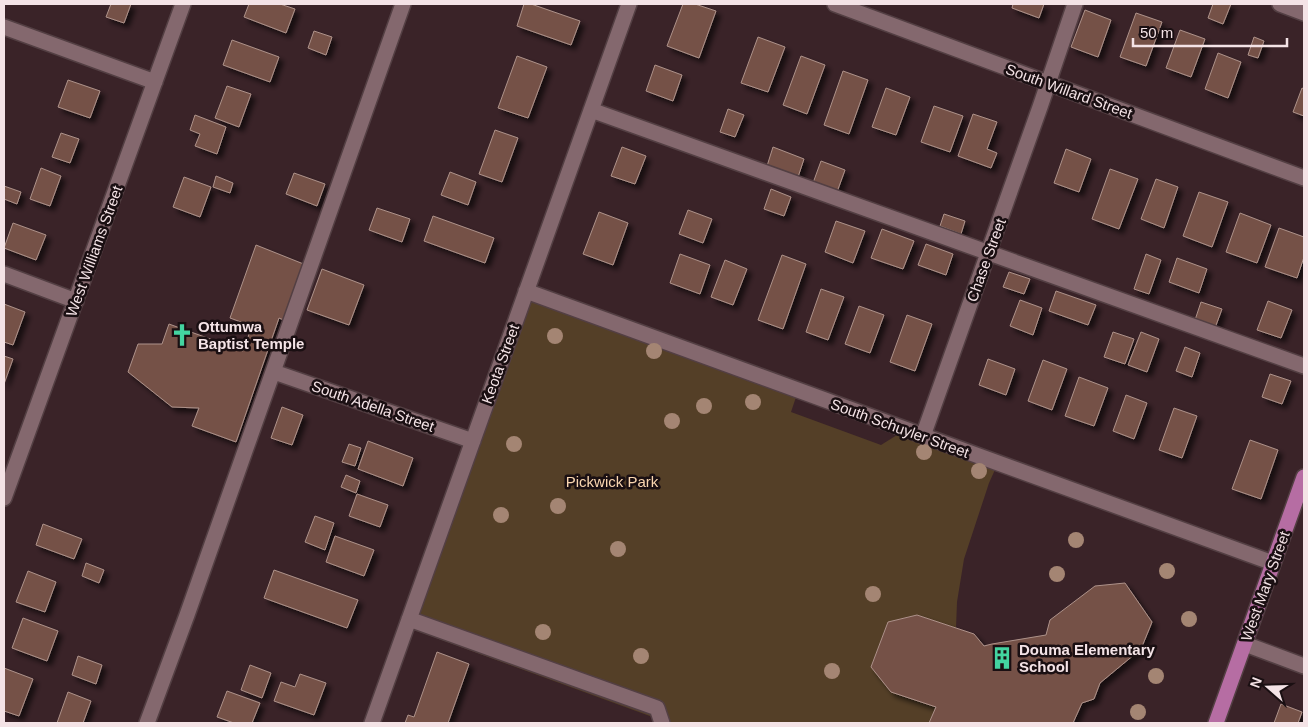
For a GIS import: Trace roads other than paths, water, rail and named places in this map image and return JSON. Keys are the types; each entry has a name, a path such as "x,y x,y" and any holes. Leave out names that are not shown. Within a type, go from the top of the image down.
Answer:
{"main road":[{"name":"West Mary Street","path":"1216,723 1274,563 1300,501 1304,477"}],"street":[{"name":"West Williams Street","path":"4,498 183,4"},
{"path":"147,723 274,372 403,4"},
{"name":"Keota Street","path":"372,723 629,4"},
{"name":"South Willard Street","path":"834,4 1304,178"},
{"name":"Chase Street","path":"923,436 989,253 1075,4"},
{"path":"1280,4 1304,13"},
{"path":"4,27 155,82"},
{"path":"591,110 1304,366"},
{"path":"4,274 76,301"},
{"name":"South Schuyler Street","path":"526,291 1274,563"},
{"name":"South Adella Street","path":"274,372 473,441"},
{"path":"409,619 658,708 662,723"},
{"path":"1244,644 1304,666"}],"place":[{"name":"Ottumwa Baptist Temple","path":"182,335"},
{"name":"Douma Elementary School","path":"1002,658"}],"park label":[{"name":"Pickwick Park","path":"612,481"}]}
